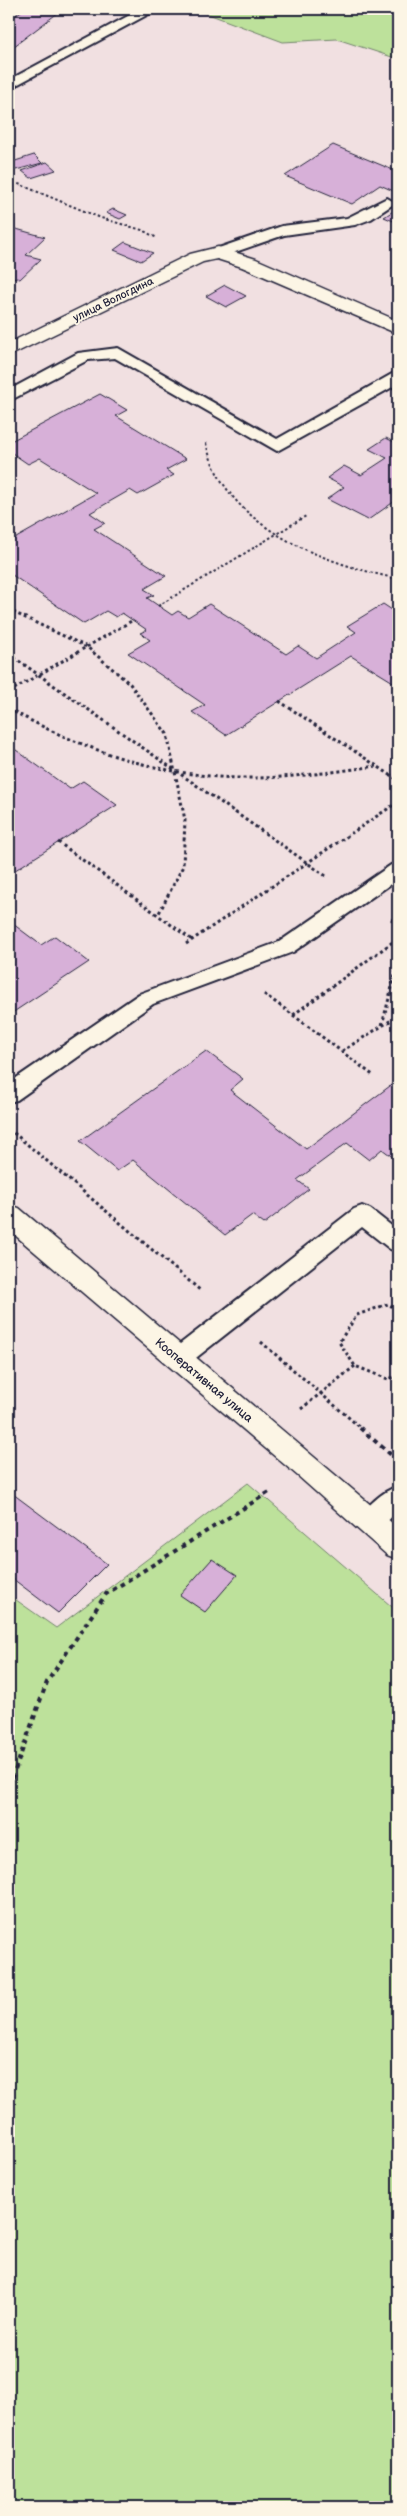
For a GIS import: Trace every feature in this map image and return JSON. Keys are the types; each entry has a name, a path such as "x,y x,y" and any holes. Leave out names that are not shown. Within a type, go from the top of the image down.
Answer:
{"street":[{"name":"улица Вологдина","path":"9,350 197,258 218,253"},
{"path":"218,253 249,263 398,328"},
{"name":"Кооперативная улица","path":"12,1224 178,1358 308,1467 398,1546"}],"lane":[{"path":"9,85 152,9"},
{"path":"218,253 282,231 350,222 366,216 387,202"},
{"path":"9,396 84,356 118,353 276,446 398,377"},
{"path":"9,1094 146,999 286,947 398,870"},
{"path":"178,1358 362,1215 398,1243"},
{"path":"370,1521 398,1496"}],"path":[{"path":"9,180 101,218 142,230 197,258"},
{"path":"204,438 208,454 222,486 243,510 278,534 332,559 398,579"},
{"path":"158,606 306,516"},
{"path":"9,523 13,526"},
{"path":"9,610 47,626 87,647 130,684 167,734 185,820 183,866 158,915"},
{"path":"9,692 133,620"},
{"path":"9,654 307,863 398,924"},
{"path":"279,701 398,780"},
{"path":"9,709 41,729 119,760 175,770 240,778 312,775 377,766"},
{"path":"184,945 398,802"},
{"path":"58,842 192,940"},
{"path":"293,1014 398,938"},
{"path":"382,1025 398,964"},
{"path":"258,990 293,1014 374,1076"},
{"path":"342,1051 398,1016"},
{"path":"398,1310 388,1304 357,1315 339,1342 355,1366 388,1379 398,1376"},
{"path":"270,1435 355,1366"},
{"path":"9,1787 47,1682 106,1594 308,1467"}],"green space":[{"path":"195,9 398,9 398,59 337,39 283,42"},
{"path":"248,1483 398,1612 398,2507 9,2507 9,1595 56,1628"}],"building":[{"path":"24,9 63,9 9,50 9,20"},
{"path":"333,145 398,172 398,193 380,185 352,204 285,176"},
{"path":"34,155 42,163 16,170 9,163"},
{"path":"47,162 56,170 31,178 22,171"},
{"path":"398,208 398,223 384,217"},
{"path":"113,209 127,215 120,219 106,213"},
{"path":"9,227 45,237 26,255 41,259 20,279 9,276"},
{"path":"125,242 153,253 141,261 114,250"},
{"path":"225,285 246,296 226,307 206,296"},
{"path":"100,394 127,410 116,416 186,459 166,470 174,475 138,495 130,490 90,513 105,523 94,529 166,576 144,589 154,595 147,598 172,615 178,611 188,617 209,604 286,654 298,646 316,658 356,632 347,626 383,604 392,610 398,606 398,685 351,656 226,735 192,712 205,705 128,653 150,640 140,633 147,630 122,613 116,617 106,611 84,624 12,575 9,577 9,542 96,493 40,458 28,464 9,451 9,442"},
{"path":"386,438 398,444 398,499 368,520 327,499 344,487 327,478 344,466 361,475 387,458 369,449"},
{"path":"9,745 70,789 83,781 117,805 9,874"},
{"path":"9,921 41,945 55,936 89,962 9,1015"},
{"path":"206,1051 243,1079 230,1090 306,1149 398,1080 398,1161 382,1149 369,1160 347,1143 297,1180 309,1189 264,1224 252,1215 225,1235 133,1160 117,1171 80,1141"},
{"path":"9,1491 107,1564 58,1613 9,1576"},
{"path":"212,1559 237,1575 205,1612 180,1595"}]}
